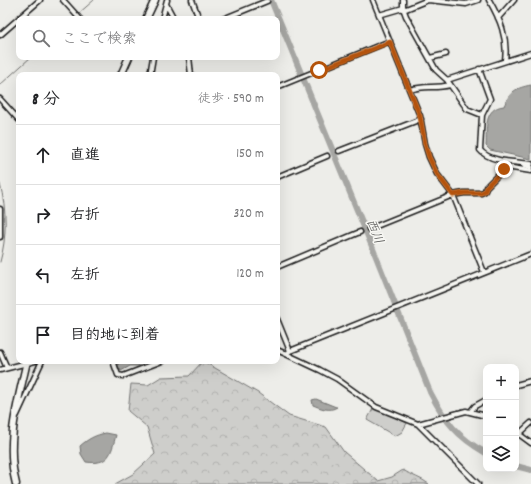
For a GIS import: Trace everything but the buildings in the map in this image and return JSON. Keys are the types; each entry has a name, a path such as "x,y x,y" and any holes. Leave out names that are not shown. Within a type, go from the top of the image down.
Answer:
{"main road":[{"path":"147,16 154,0"},
{"path":"122,72 128,60"},
{"path":"16,484 12,467 11,448 14,420 26,364"}],"street":[{"path":"22,16 40,0"},
{"path":"63,0 77,16"},
{"path":"192,0 198,16"},
{"path":"373,0 421,119 425,144 429,157 437,174 453,195 484,272"},
{"path":"403,0 403,8 436,70 448,82 467,109 482,115"},
{"path":"379,15 403,8 406,9 428,0 466,4 478,0"},
{"path":"489,0 504,34 506,54 505,60"},
{"path":"498,18 514,0"},
{"path":"230,16 267,1"},
{"path":"163,16 166,2"},
{"path":"166,2 173,16"},
{"path":"0,35 16,21"},
{"path":"280,86 390,42"},
{"path":"410,90 421,86 436,88 479,69 531,53"},
{"path":"430,58 446,54"},
{"path":"150,72 152,60"},
{"path":"190,60 191,72"},
{"path":"479,69 490,99 482,115 479,142 480,150 490,158 531,164"},
{"path":"0,99 16,117"},
{"path":"339,151 421,119"},
{"path":"280,176 327,156"},
{"path":"522,163 531,167"},
{"path":"369,229 453,195 464,193 481,193 485,191 486,187 506,166 531,171"},
{"path":"0,209 0,237"},
{"path":"280,266 360,232"},
{"path":"286,354 290,351 400,306 531,254"},
{"path":"280,326 290,351"},
{"path":"280,351 337,379 376,407 418,424 478,484"},
{"path":"0,352 6,368"},
{"path":"0,370 19,364"},
{"path":"14,420 41,364"},
{"path":"114,364 118,375 123,376 154,364"},
{"path":"519,384 531,381"},
{"path":"471,411 475,406 483,402"},
{"path":"418,424 466,411 483,415"},
{"path":"519,432 531,423"},
{"path":"519,434 531,443"}],"green space":[{"path":"200,364 208,364 258,393 289,416 326,427 344,452 378,481 392,477 403,470 429,484 115,484 133,474 155,454 147,427 128,411 131,384 148,385 161,377 189,376"},
{"path":"374,407 407,423 402,432 395,436 367,420"}],"shaded area":[{"path":"531,85 531,159 490,150 486,146 489,115 497,108 504,106 514,91 521,87"},
{"path":"119,364 141,364 138,366 130,366 121,371 118,366"},
{"path":"316,399 337,407 328,409 313,405 312,400"},
{"path":"106,433 116,435 108,457 100,462 86,462 81,454 80,446 98,435"}],"waterway":[{"path":"78,14 94,0"},
{"name":"西川","path":"271,0 278,16"},
{"name":"西川","path":"280,22 430,392 441,412 459,434 483,451"},
{"path":"0,85 28,60"},
{"path":"0,184 5,214 4,243 0,262"},
{"name":"西川","path":"519,467 531,470"}],"route":[{"path":"319,70 390,42 420,116 429,157 437,174 453,195 464,193 481,193 485,191 486,187 504,169"}]}
